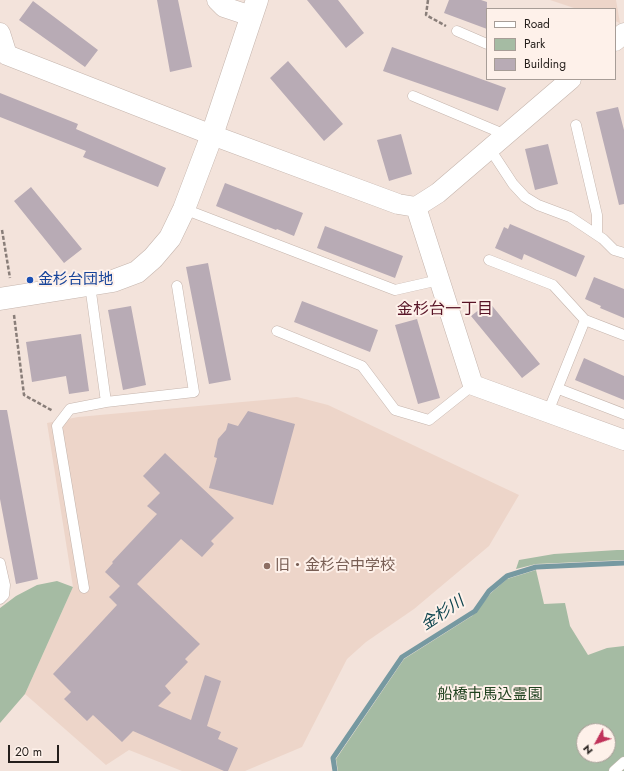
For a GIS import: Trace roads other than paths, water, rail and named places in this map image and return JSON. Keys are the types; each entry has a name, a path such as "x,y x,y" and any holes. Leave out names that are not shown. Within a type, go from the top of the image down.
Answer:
{"street":[{"path":"8,297 113,281 137,272 153,258 170,238 184,209 212,135 254,8 224,7 217,0"},
{"path":"0,33 4,58 398,204 416,207 438,193 570,80"},
{"path":"616,40 624,33"},
{"path":"416,207 473,385 624,440"}],"lane":[{"path":"457,31 486,44"},
{"path":"413,96 506,135"},
{"path":"576,124 597,215 597,234"},
{"path":"490,149 513,184 524,197 538,205 570,217 597,234 614,250 624,253"},
{"path":"184,209 395,290 439,280"},
{"path":"489,260 553,285 585,320 624,335"},
{"path":"90,285 106,402"},
{"path":"84,588 57,426 70,409 106,402 194,392 178,286"},
{"path":"548,412 559,388 585,320"},
{"path":"277,331 362,366 395,410 429,420 473,385"},
{"path":"559,388 624,414"},
{"path":"0,563 5,586 4,595 0,599"},
{"path":"614,771 624,762"}],"waterway":[{"name":"金杉川","path":"335,771 333,758 402,657 475,611 489,591 507,576 536,567 624,563"}],"place":[{"name":"金杉台団地","path":"30,280"},
{"name":"旧・金杉台中学校","path":"267,566"}],"district":[{"name":"金杉台一丁目","path":"445,310"}],"park label":[{"name":"船橋市馬込霊園","path":"490,695"}]}
